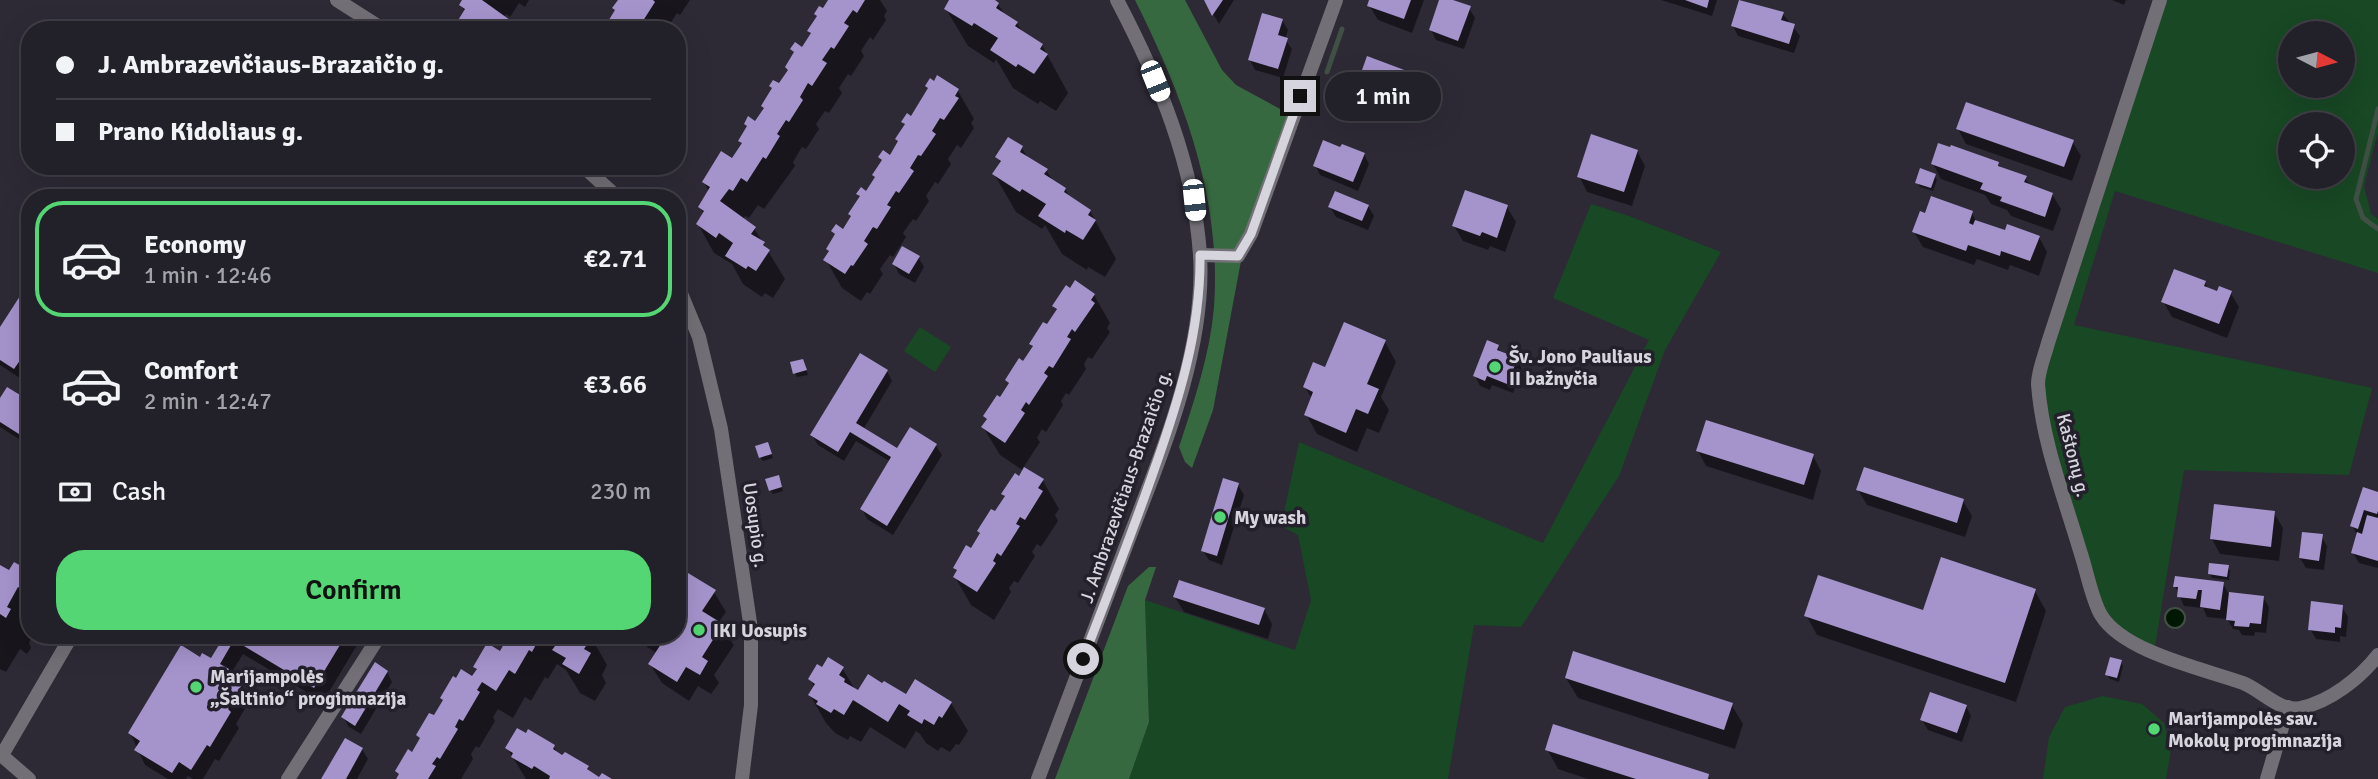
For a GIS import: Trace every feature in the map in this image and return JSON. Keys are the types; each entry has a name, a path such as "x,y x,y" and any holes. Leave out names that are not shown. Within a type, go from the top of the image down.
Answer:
{"street":[{"path":"337,0 370,21"},
{"name":"J. Ambrazevičiaus-Brazaičio g.","path":"1038,779 1144,498 1182,388 1199,286 1200,255 1194,200 1176,133 1145,55 1117,0"},
{"path":"1200,255 1238,256 1251,234 1336,0"},
{"name":"Kaštonų g.","path":"2160,0 2048,343 2038,382 2048,442 2101,615 2118,632 2154,653 2246,684 2288,707"},
{"path":"593,175 608,189"},
{"name":"Uosupio g.","path":"686,306 699,337 721,429 751,629 751,705 742,779"},
{"path":"29,779 1,755 67,644"},
{"path":"288,779 374,644"},
{"path":"2267,779 2288,707 2299,708 2320,700 2348,684 2378,655"}],"green space":[{"path":"1135,0 1185,0 1222,70 1236,85 1293,116 1241,261 1213,410 1192,468 1185,462 1179,447 1201,378 1212,325 1215,266 1212,227 1196,149 1169,73"},
{"path":"2160,0 2378,0 2378,132 2364,186 2371,214 2378,219 2378,273 2115,191 2074,325 2372,388 2349,475 2184,470 2154,653 2101,615 2038,382"},
{"path":"1591,204 1721,252 1665,350 1619,476 1521,627 1474,625 1448,779 1129,779 1149,722 1145,600 1295,650 1311,600 1298,535 1281,526 1299,442 1543,543 1649,340 1553,298"},
{"path":"920,327 951,347 935,372 904,351"},
{"path":"1149,567 1156,567 1145,600 1149,722 1129,779 1055,779 1128,586"},
{"path":"2103,696 2142,704 2164,723 2171,750 2166,779 2043,779 2049,737 2065,707"}],"shaded area":[{"path":"2175,608 2182,611 2185,618 2182,625 2175,628 2168,625 2165,618 2168,611"}],"building":[{"path":"462,0 482,0 511,21 458,21 465,9 459,5"},
{"path":"618,0 655,2 643,21 608,21 615,10 612,8"},
{"path":"828,0 865,0 857,13 853,10 844,23 849,26 834,49 831,47 822,60 827,63 812,86 808,83 800,97 803,100 789,122 786,120 777,134 780,136 766,159 763,157 747,182 741,178 733,191 729,189 720,201 756,227 751,234 765,242 763,245 770,250 756,271 748,266 746,269 725,256 733,243 719,233 716,238 696,224 704,211 698,207 710,187 702,182 721,151 732,158 742,143 738,141 747,126 744,124 748,116 755,121 764,108 761,106 772,88 769,86 773,80 779,83 788,70 785,67 794,52 790,49 795,42 802,47 811,33 807,31 817,16 814,14 819,6 823,8"},
{"path":"949,0 995,0 999,3 996,8 1018,22 1015,26 1043,44 1040,49 1048,54 1034,74 1018,64 1016,67 990,50 998,38 944,9"},
{"path":"1204,0 1223,0 1212,16"},
{"path":"1369,0 1411,0 1404,19 1367,6"},
{"path":"1439,0 1453,0 1471,6 1458,41 1429,30"},
{"path":"1685,0 1709,0 1707,8"},
{"path":"1739,0 1784,12 1781,20 1795,24 1789,44 1731,26"},
{"path":"1262,13 1283,19 1278,35 1288,38 1278,69 1248,60"},
{"path":"1367,56 1407,71 1399,93 1381,86 1379,92 1357,84"},
{"path":"937,75 959,89 955,96 959,98 944,120 940,118 932,131 936,134 910,168 914,171 899,193 896,191 887,205 891,207 877,229 873,227 864,241 868,244 845,274 823,260 835,234 831,231 836,224 843,229 851,216 848,214 860,196 856,194 861,187 866,191 875,177 872,175 882,160 878,157 883,150 890,155 898,141 895,139 905,124 901,122 907,113 911,116 928,88 925,86 930,78 934,81"},
{"path":"1966,102 2074,140 2064,167 1956,129"},
{"path":"1591,134 1638,150 1624,192 1577,177"},
{"path":"1008,137 1023,146 1020,152 1048,169 1044,174 1066,188 1064,192 1091,210 1088,215 1096,220 1083,240 1066,230 1065,233 1038,216 1046,204 1022,189 1020,192 992,174 1001,161 995,157"},
{"path":"1323,140 1365,153 1353,182 1313,166"},
{"path":"1938,143 1999,162 1998,166 2027,176 2024,182 2053,193 2045,217 2000,201 2002,197 1980,189 1983,183 1931,164"},
{"path":"1920,168 1936,174 1931,188 1915,183"},
{"path":"1465,190 1508,205 1497,238 1482,232 1480,236 1452,226"},
{"path":"1335,191 1369,205 1362,221 1328,207"},
{"path":"1931,196 1973,211 1969,223 1973,225 1975,220 2005,230 2007,224 2040,236 2030,261 2001,251 2000,256 1968,245 1966,251 1912,232 1920,211 1925,213"},
{"path":"902,246 920,256 909,274 892,264"},
{"path":"2174,269 2206,281 2204,286 2217,291 2219,286 2232,291 2219,324 2161,302"},
{"path":"1075,280 1095,294 1091,300 1095,303 1075,332 1072,329 1067,337 1071,339 1053,368 1049,366 1044,373 1048,376 1029,405 1026,402 1021,410 1025,413 1005,443 981,427 987,419 983,416 1009,383 1005,380 1019,358 1023,361 1033,346 1029,344 1043,322 1047,324 1057,309 1052,306 1066,285 1070,288"},
{"path":"21,297 21,359 14,369 0,360 0,327"},
{"path":"1344,322 1386,340 1367,384 1379,389 1368,414 1356,409 1346,433 1304,415 1313,392 1303,387 1313,362 1325,367"},
{"name":"Šv. Jono Pauliaus II bažnyčia","path":"1487,340 1499,345 1497,350 1518,358 1507,384 1487,376 1485,381 1473,376"},
{"path":"860,353 888,370 856,423 897,448 910,427 937,444 887,526 860,509 891,457 850,432 838,452 810,435"},
{"path":"803,359 807,370 793,374 790,362"},
{"path":"7,387 21,396 21,435 0,422 0,398"},
{"path":"1706,420 1814,454 1804,485 1696,451"},
{"path":"768,442 772,454 759,458 755,446"},
{"path":"1024,467 1044,479 1038,488 1043,491 1025,520 1020,517 1016,524 1020,526 1001,556 997,553 993,561 996,563 977,592 953,577 957,570 953,568 966,545 971,548 980,533 977,531 991,509 995,511 1005,496 1001,494 1015,473 1019,476"},
{"path":"1864,467 1964,499 1957,523 1856,490"},
{"path":"779,475 782,487 769,491 765,479"},
{"name":"My wash","path":"1223,478 1239,483 1217,556 1201,551"},
{"path":"2363,487 2378,492 2378,511 2377,514 2364,510 2358,529 2350,526"},
{"path":"2214,504 2275,511 2271,547 2210,539"},
{"path":"2367,515 2378,518 2378,561 2351,553 2357,532 2362,534"},
{"path":"2302,532 2323,534 2319,561 2299,558"},
{"path":"1941,557 2036,589 2005,683 1804,616 1818,575 1923,610"},
{"path":"14,562 21,566 21,589 18,587 7,607 11,609 6,618 0,614 0,565 9,570"},
{"path":"2209,563 2229,565 2227,577 2208,574"},
{"name":"IKI Uosupis","path":"688,573 716,590 702,611 723,624 702,657 708,661 700,675 686,667 677,682 648,664 661,644 686,644"},
{"path":"2175,576 2224,582 2220,610 2200,607 2202,590 2198,590 2196,599 2177,597 2178,587 2173,587"},
{"path":"1179,580 1265,608 1259,625 1173,597"},
{"path":"2229,592 2264,596 2261,624 2250,623 2249,627 2234,626 2235,621 2226,620"},
{"path":"2311,601 2343,605 2341,628 2335,627 2335,633 2308,630"},
{"path":"220,644 232,644 220,664 229,669 227,673 243,683 228,709 231,712 210,747 207,745 191,770 179,762 172,773 134,750 140,741 128,733 181,645 200,657 202,653 211,658"},
{"path":"241,644 341,644 314,688"},
{"path":"486,644 500,651 504,644 536,644 532,652 529,650 515,674 509,670 496,691 482,682 477,690 480,692 463,721 459,719 455,727 458,729 440,759 437,757 432,764 436,766 428,779 396,779 399,774 395,771 408,749 412,752 420,738 416,735 429,713 434,715 453,676 456,678 461,669 472,676 477,669 473,667"},
{"path":"552,644 587,644 584,649 591,653 579,674 562,664 566,658 552,650 555,646"},
{"path":"1573,651 1733,703 1724,730 1565,678"},
{"path":"828,657 844,667 839,675 845,679 844,682 858,690 868,674 906,694 915,679 952,702 934,725 924,719 922,724 907,715 910,711 899,704 888,722 853,700 844,715 834,709 831,713 816,704 818,701 808,695 815,684 808,679 817,664 822,667"},
{"path":"2110,657 2122,660 2117,678 2105,675"},
{"path":"375,662 388,671 355,726 341,717"},
{"path":"1930,692 1967,705 1957,733 1920,720"},
{"path":"1553,724 1709,774 1708,779 1636,779 1545,750"},
{"path":"517,728 526,733 528,729 555,745 553,749 562,755 565,752 589,766 587,769 599,777 602,773 612,779 549,779 550,776 534,766 532,769 511,757 513,753 505,748"},
{"path":"345,738 363,748 346,779 321,779"}],"waterway":[{"path":"1327,72 1342,29"},
{"path":"2378,109 2356,199 2363,218 2378,229"}],"place":[{"name":"Šv. Jono Pauliaus II bažnyčia","path":"1495,367"},
{"name":"My wash","path":"1220,517"},
{"name":"IKI Uosupis","path":"699,630"},
{"name":"Marijampolės „Šaltinio“ progimnazija","path":"196,687"},
{"name":"Marijampolės sav. Mokolų progimnazija","path":"2154,729"}],"route":[{"path":"1083,659 1182,388 1195,321 1200,255 1238,256 1251,234 1300,96"}]}
